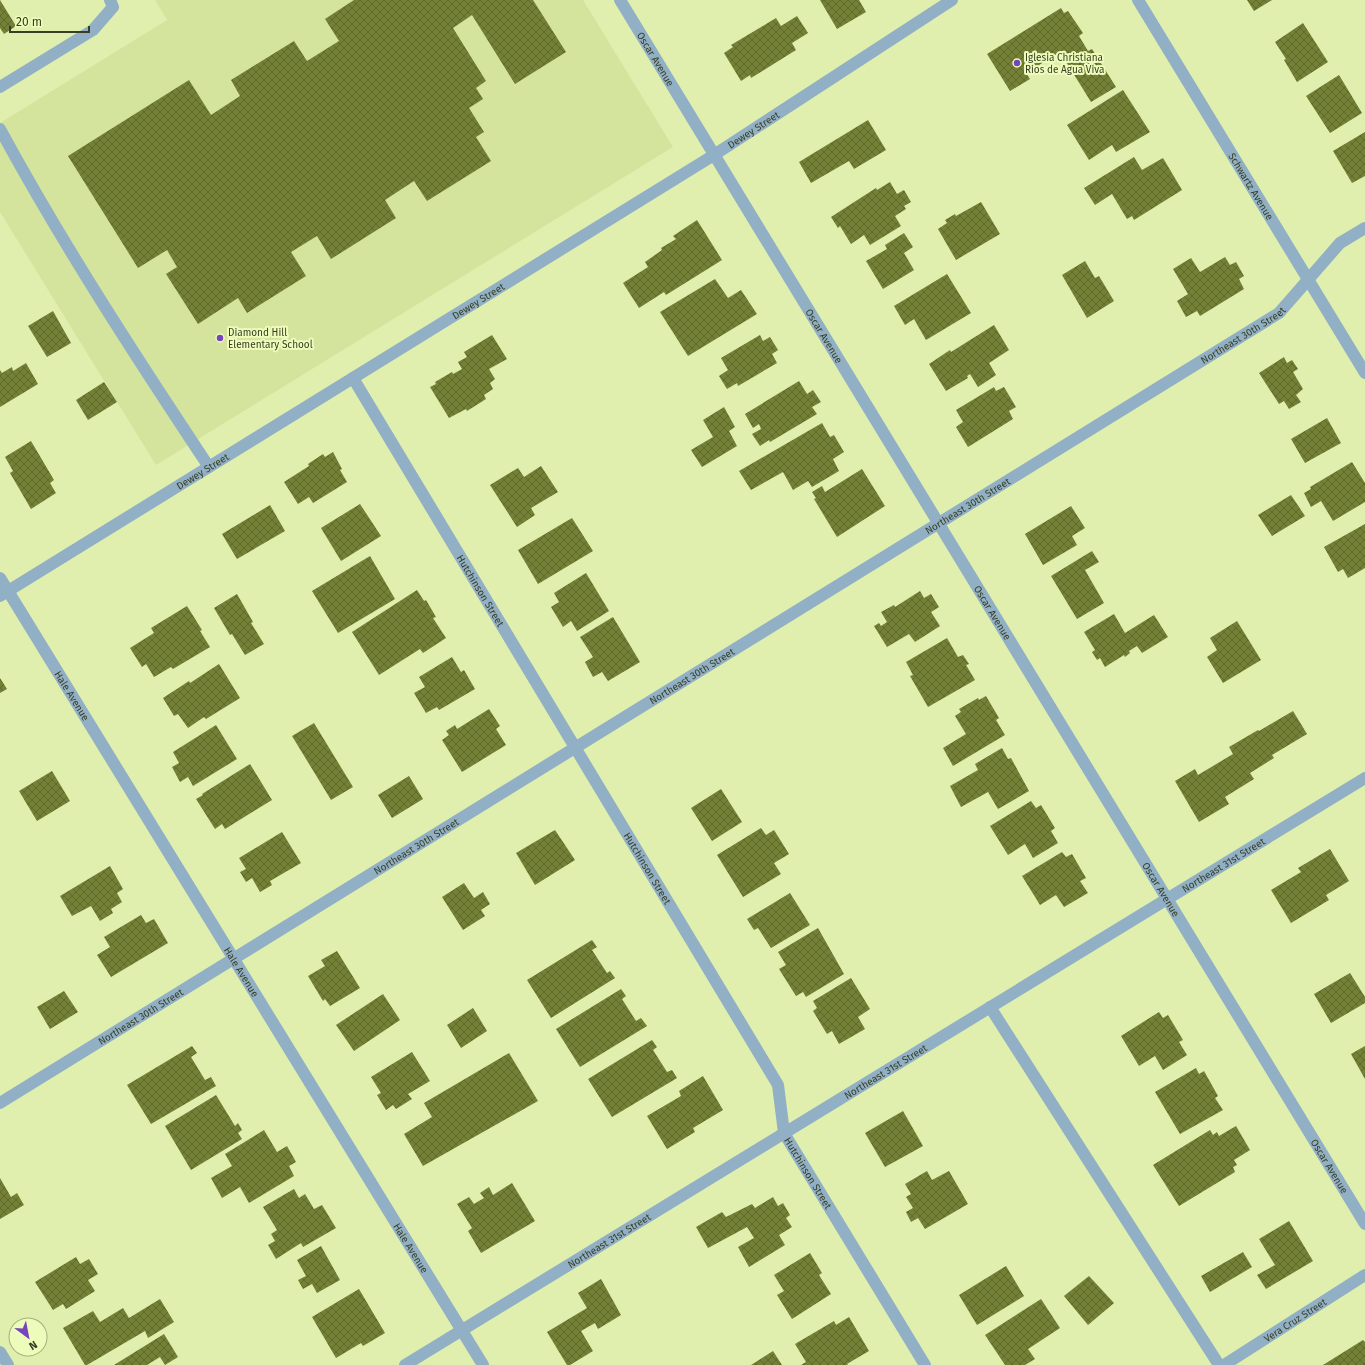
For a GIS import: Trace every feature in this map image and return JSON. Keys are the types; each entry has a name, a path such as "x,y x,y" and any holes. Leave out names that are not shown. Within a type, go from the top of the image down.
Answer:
{"street":[{"name":"Oscar Avenue","path":"620,0 1365,1224"},
{"name":"Dewey Street","path":"4,594 714,155 952,0"},
{"name":"Schwartz Avenue","path":"1138,0 1365,373"},
{"path":"0,87 93,30 111,4"},
{"path":"0,129 26,176 91,284 209,467"},
{"name":"Northeast 30th Street","path":"0,1103 1279,313 1340,243 1365,228"},
{"name":"Hutchinson Street","path":"353,378 778,1085 784,1133 925,1365"},
{"name":"Hale Avenue","path":"0,578 4,594 234,959 483,1365"},
{"name":"Northeast 31st Street","path":"405,1365 1365,778"},
{"path":"990,1007 1219,1365"},
{"name":"Vera Cruz Street","path":"1224,1365 1365,1275"},
{"path":"0,1352 8,1365"}],"shaded area":[{"name":"Diamond Hill Elementary School","path":"155,0 583,0 673,147 156,465 0,212 0,123 167,20"}],"building":[{"path":"0,0 16,26 4,34 0,28"},
{"path":"354,0 533,0 566,52 515,84 472,15 453,28 486,81 476,88 483,99 469,108 484,132 476,137 491,161 427,201 414,181 385,200 396,218 331,259 317,236 291,252 306,276 247,313 238,298 198,324 166,274 177,267 167,250 138,268 68,156 189,80 211,115 240,96 231,80 294,41 307,61 339,41 325,19"},
{"path":"820,0 859,0 866,12 837,29"},
{"path":"1247,0 1272,0 1254,11"},
{"name":"Iglesia Christiana Rios de Agua Viva","path":"1061,8 1064,13 1068,11 1083,33 1079,36 1088,51 1092,49 1116,87 1091,102 1060,52 1026,73 1030,79 1010,91 987,54"},
{"path":"797,16 808,33 792,43 796,50 751,78 750,75 741,81 724,53 733,47 731,45 776,18 781,26"},
{"path":"1303,23 1328,62 1297,82 1284,60 1286,59 1275,42"},
{"path":"1339,75 1362,113 1330,133 1306,96"},
{"path":"1123,90 1150,132 1116,152 1112,145 1089,160 1067,125"},
{"path":"868,120 886,150 854,169 849,161 811,183 799,162"},
{"path":"1365,132 1365,176 1352,183 1333,151"},
{"path":"1134,157 1142,170 1163,158 1182,190 1134,220 1132,216 1127,219 1112,194 1095,205 1084,188"},
{"path":"890,182 897,194 904,190 911,202 904,206 906,209 895,216 901,226 870,245 864,235 851,244 840,226 838,228 831,217 876,188 877,190"},
{"path":"981,202 1000,234 956,260 938,229 947,223 945,220 955,214 956,216"},
{"path":"697,220 722,260 666,295 664,292 639,308 623,283 648,267 645,262 662,250 661,248 676,239 673,236"},
{"path":"904,233 913,247 904,253 914,270 883,289 866,261 887,249 885,245"},
{"path":"1225,257 1230,265 1236,262 1244,276 1239,279 1244,289 1200,316 1197,311 1186,317 1177,301 1188,294 1173,269 1191,258 1200,272"},
{"path":"1085,261 1095,278 1099,276 1114,301 1087,318 1062,275"},
{"path":"947,274 971,313 926,340 914,319 905,325 894,306"},
{"path":"715,279 728,298 741,290 757,314 688,356 660,312"},
{"path":"53,311 71,343 47,357 28,326"},
{"path":"994,325 1009,350 989,363 996,375 978,387 970,374 967,376 968,378 946,391 929,364 950,350 951,352"},
{"path":"492,335 507,359 489,369 495,379 490,383 493,389 484,395 486,399 467,411 466,409 449,418 430,387 436,384 435,382 452,372 453,374 462,369 458,362 467,357 464,352"},
{"path":"760,335 763,341 770,337 778,350 772,354 777,363 738,386 737,383 727,389 719,376 728,370 721,358"},
{"path":"1284,357 1287,363 1292,360 1298,369 1293,372 1303,389 1296,395 1301,402 1289,409 1284,401 1279,404 1259,373"},
{"path":"26,363 38,384 0,407 0,370 2,373 12,367 13,371"},
{"path":"799,381 807,394 813,390 821,402 812,407 817,414 770,442 769,440 760,446 752,434 761,429 759,424 753,428 745,414"},
{"path":"104,382 117,402 88,420 76,400"},
{"path":"994,387 996,391 1004,387 1016,407 1009,411 1013,419 968,447 956,427 963,422 956,410"},
{"path":"724,407 735,427 729,431 737,446 702,467 691,450 713,437 703,420"},
{"path":"1327,418 1341,443 1305,463 1291,439"},
{"path":"822,423 830,437 834,435 844,452 833,459 839,471 812,487 808,481 793,490 783,472 751,490 739,471"},
{"path":"31,441 54,480 50,483 56,493 31,509 10,473 13,471 5,457"},
{"path":"333,452 342,469 340,470 347,482 313,503 309,497 298,504 284,482 309,466 308,464 323,454 325,457"},
{"path":"1352,462 1365,483 1365,502 1333,521 1321,501 1311,507 1304,493 1311,489 1310,487"},
{"path":"541,466 558,492 531,508 535,515 517,527 490,485 518,468 524,477"},
{"path":"862,469 885,506 837,537 814,499 816,498 812,492 822,486 825,492"},
{"path":"1291,495 1305,516 1272,536 1258,515"},
{"path":"360,504 381,536 341,561 321,528"},
{"path":"270,505 285,531 237,559 222,534"},
{"path":"1071,506 1085,528 1072,536 1077,545 1043,565 1025,534"},
{"path":"572,518 593,551 538,584 518,550"},
{"path":"1365,524 1365,568 1348,578 1343,569 1338,572 1324,547"},
{"path":"1092,551 1099,562 1085,570 1104,603 1077,619 1051,576"},
{"path":"370,556 395,599 338,633 312,591"},
{"path":"586,573 609,611 577,631 571,621 563,627 551,607 559,602 554,593"},
{"path":"417,590 424,601 426,600 436,617 433,618 446,638 423,653 420,649 379,675 352,632"},
{"path":"920,591 924,598 931,594 939,607 931,612 940,626 915,642 909,634 887,647 874,626 879,623 881,626 887,622 881,612 894,605 895,607"},
{"path":"237,594 253,622 251,623 264,644 245,655 232,634 230,635 214,608"},
{"path":"187,606 202,630 200,631 210,647 173,669 171,667 154,677 146,664 142,667 130,648 154,633 151,628"},
{"path":"1114,614 1125,633 1154,615 1168,637 1142,653 1137,646 1129,651 1130,653 1125,657 1124,655 1105,667 1100,658 1097,660 1092,652 1095,650 1084,632"},
{"path":"613,617 640,662 608,681 602,672 593,677 585,662 593,657 580,637"},
{"path":"1237,621 1261,660 1223,683 1207,657 1217,650 1210,638"},
{"path":"947,638 958,657 963,655 969,664 966,665 975,680 928,707 910,676 913,675 906,662"},
{"path":"452,657 461,672 464,670 475,689 439,710 437,707 426,713 414,693 425,687 419,677"},
{"path":"219,664 240,698 206,719 204,717 188,728 178,714 174,716 163,698"},
{"path":"0,678 7,689 0,693"},
{"path":"986,696 999,718 996,720 1005,735 953,766 943,748 966,734 955,716 961,712 959,709 978,698 979,700"},
{"path":"489,709 500,726 496,729 506,745 462,772 442,740 449,735 446,731 455,725 457,729"},
{"path":"1293,711 1307,734 1272,755 1274,758 1250,773 1254,779 1225,797 1229,804 1199,822 1175,781 1195,769 1198,775 1233,754 1229,747"},
{"path":"314,723 353,787 331,800 292,736"},
{"path":"216,725 237,759 193,786 188,777 180,782 172,767 179,763 173,752"},
{"path":"1002,748 1008,759 1011,758 1029,791 998,809 988,792 961,807 950,786 978,770 975,764"},
{"path":"250,764 272,800 225,829 222,824 215,829 196,799"},
{"path":"52,771 70,801 37,821 19,791"},
{"path":"409,776 423,799 392,818 378,795"},
{"path":"721,789 742,822 712,841 691,808"},
{"path":"1031,801 1036,808 1041,805 1055,828 1051,831 1058,843 1033,858 1025,844 1008,855 990,826"},
{"path":"761,828 766,835 774,830 789,854 774,863 781,874 743,897 717,855"},
{"path":"555,830 575,860 535,885 516,853"},
{"path":"282,832 301,863 270,881 272,885 260,892 252,878 246,882 240,872 246,869 239,858"},
{"path":"1330,849 1349,881 1326,895 1329,900 1291,923 1271,890 1301,872 1298,868"},
{"path":"1062,852 1066,857 1072,854 1086,878 1080,881 1088,893 1064,907 1056,895 1040,905 1022,876"},
{"path":"110,866 123,889 117,893 122,902 111,909 113,913 100,921 91,906 72,916 60,896"},
{"path":"464,883 474,898 483,892 490,904 481,910 485,916 463,930 442,897"},
{"path":"790,893 810,925 771,948 758,928 754,930 747,919"},
{"path":"141,915 146,923 154,919 168,943 111,977 97,955 110,947 104,937"},
{"path":"818,928 844,974 806,997 803,992 796,996 779,969 786,965 778,952"},
{"path":"592,940 597,947 592,950 607,973 610,971 615,978 551,1018 527,980"},
{"path":"337,951 360,988 330,1006 325,999 323,1001 308,976 325,966 321,960"},
{"path":"1350,973 1365,997 1365,1003 1331,1023 1314,994"},
{"path":"851,978 870,1009 858,1017 865,1029 839,1044 832,1031 827,1034 813,1011 817,1008 813,1001"},
{"path":"621,989 626,996 622,999 636,1021 641,1018 647,1026 580,1067 556,1029"},
{"path":"64,991 78,1012 50,1029 37,1007"},
{"path":"383,994 400,1020 354,1051 336,1025"},
{"path":"473,1008 487,1031 461,1048 447,1025"},
{"path":"1159,1012 1163,1018 1168,1015 1183,1040 1179,1042 1187,1055 1163,1070 1155,1056 1139,1066 1121,1036"},
{"path":"652,1040 657,1047 653,1050 667,1072 672,1070 677,1078 612,1117 588,1079"},
{"path":"192,1046 197,1053 191,1057 205,1080 211,1077 216,1086 151,1124 127,1085"},
{"path":"1365,1046 1365,1079 1351,1054"},
{"path":"412,1052 430,1081 408,1094 412,1099 396,1109 393,1105 386,1110 377,1095 381,1093 371,1077"},
{"path":"509,1053 538,1101 423,1166 404,1134 432,1117 424,1103"},
{"path":"1196,1068 1199,1074 1204,1071 1218,1096 1215,1098 1223,1110 1180,1134 1155,1092"},
{"path":"703,1076 723,1110 693,1128 695,1132 667,1149 647,1116 681,1096 679,1091"},
{"path":"216,1095 235,1126 238,1123 242,1130 238,1133 242,1139 191,1170 165,1126"},
{"path":"903,1111 923,1146 885,1167 865,1133"},
{"path":"1236,1126 1250,1150 1234,1160 1237,1165 1233,1167 1235,1172 1179,1206 1153,1165 1210,1130 1213,1135 1217,1132 1219,1136"},
{"path":"264,1130 277,1152 287,1146 296,1162 289,1166 294,1176 249,1203 240,1187 222,1198 211,1178 232,1166 225,1154"},
{"path":"927,1171 932,1180 949,1171 968,1204 925,1229 918,1218 911,1222 906,1212 913,1208 906,1197 911,1194 905,1184"},
{"path":"0,1178 11,1197 17,1193 24,1205 0,1219"},
{"path":"512,1183 535,1221 481,1253 468,1231 472,1228 457,1204 469,1197 474,1204 484,1198 480,1193 489,1187 493,1195"},
{"path":"294,1189 299,1198 305,1194 314,1209 322,1205 336,1228 303,1247 301,1243 276,1259 268,1245 275,1241 271,1234 277,1230 263,1207"},
{"path":"773,1197 778,1206 783,1203 790,1215 786,1218 792,1227 779,1235 785,1245 749,1267 738,1247 754,1238 747,1227 708,1248 696,1227 722,1212 726,1217 752,1204 755,1208"},
{"path":"1289,1221 1313,1261 1266,1289 1257,1275 1275,1265 1259,1239"},
{"path":"321,1246 340,1280 317,1293 312,1284 303,1289 298,1280 306,1276 297,1260"},
{"path":"1243,1252 1252,1267 1210,1292 1201,1276"},
{"path":"810,1253 822,1273 819,1275 831,1294 792,1319 777,1295 784,1291 774,1275"},
{"path":"76,1257 80,1264 89,1259 98,1274 88,1280 95,1291 66,1309 63,1304 53,1310 35,1282"},
{"path":"1006,1266 1024,1296 977,1325 959,1295"},
{"path":"1089,1276 1114,1303 1088,1325 1064,1296"},
{"path":"601,1279 621,1315 598,1329 595,1323 581,1331 593,1351 570,1365 567,1365 547,1332 587,1308 578,1293"},
{"path":"359,1289 385,1333 363,1346 361,1343 336,1358 312,1317"},
{"path":"160,1299 174,1322 148,1338 145,1331 87,1365 85,1365 63,1328 93,1311 100,1322 123,1308 129,1318"},
{"path":"1041,1299 1060,1328 1028,1349 1035,1359 1025,1365 1005,1365 985,1335"},
{"path":"849,1317 869,1351 847,1364 848,1365 801,1365 806,1362 795,1344 834,1321 836,1325"},
{"path":"164,1334 178,1357 165,1365 160,1357 147,1365 114,1365"},
{"path":"1363,1340 1365,1342 1365,1365 1323,1365"},
{"path":"773,1351 782,1365 751,1365"}],"place":[{"name":"Iglesia Christiana Rios de Agua Viva","path":"1017,63"},
{"name":"Diamond Hill Elementary School","path":"220,338"}]}
